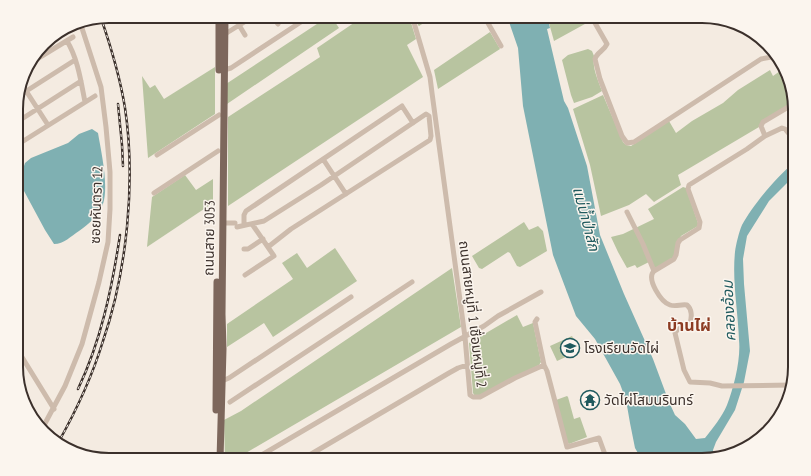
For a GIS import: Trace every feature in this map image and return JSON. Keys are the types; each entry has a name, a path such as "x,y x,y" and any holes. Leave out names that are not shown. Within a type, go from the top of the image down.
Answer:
{"main road":[{"name":"ถนนสาย 3053","path":"216,453 219,333 218,151 220,23"},
{"name":"ถนนสาย 3053","path":"221,453 228,404 222,381 219,333 225,287 222,225 225,23"}],"street":[{"path":"225,34 242,23"},
{"path":"224,70 231,68 299,23"},
{"name":"ถนนสายหมู่ที่ 1 เชื่อมหมู่ที่ 2","path":"414,23 430,77 465,337 470,395 473,397 480,397 515,378 544,365"},
{"path":"488,23 502,46"},
{"path":"595,23 607,44 598,52 595,59 600,79 622,136 627,143 634,142 757,61 771,57"},
{"path":"239,25 245,35"},
{"name":"ซอยหันตรา 12","path":"45,425 65,386 82,344 108,242 110,172 101,87 82,28"},
{"path":"41,56 73,37"},
{"path":"67,41 75,60 85,102"},
{"path":"48,125 26,91 75,60"},
{"path":"23,118 81,81"},
{"path":"23,141 95,96"},
{"path":"238,225 246,211 402,106 413,123"},
{"path":"765,136 761,126 763,122 788,107"},
{"path":"222,225 252,224 264,221 426,114 429,116 430,140 291,229 268,247"},
{"path":"157,155 219,115"},
{"path":"786,385 722,386 706,383 692,383 689,381 684,370 675,333 677,330 690,323 692,315 690,308 687,305 670,305 665,302 651,281 651,276 654,271 674,259 680,240 699,228 700,222 688,189 689,185 765,136 782,128 785,128 788,132"},
{"path":"154,193 218,151"},
{"path":"323,159 346,194"},
{"path":"627,212 644,244 654,271"},
{"path":"246,275 274,256 252,224"},
{"path":"244,249 248,249 262,239"},
{"path":"228,404 412,282"},
{"path":"265,453 541,292"},
{"path":"222,381 229,378 351,297"},
{"path":"537,319 535,322 544,365 547,371 567,447 599,438 604,453"},
{"path":"23,359 54,409"},
{"path":"313,453 449,372 467,365"}],"green space":[{"path":"318,23 336,23 339,28 227,104 226,84"},
{"path":"354,23 411,23 416,39 407,45 423,77 228,206 228,117 320,57 317,48"},
{"path":"417,23 424,23 419,26"},
{"path":"549,23 587,23 554,41"},
{"path":"490,32 500,49 438,89 434,70"},
{"path":"588,49 592,51 594,56 597,78 602,91 592,97 574,103 562,60 568,55"},
{"path":"215,67 215,114 148,158 142,76 150,88 155,85 164,99"},
{"path":"770,70 773,76 779,72 786,92 788,105 759,127 678,175 681,185 654,202 646,194 629,205 601,216 590,165 573,109 603,95 623,142 626,145 631,146 669,121 676,133 692,121 723,103 738,90"},
{"path":"185,175 196,190 213,179 213,203 147,247 152,197"},
{"path":"683,187 686,188 698,226 681,236 673,259 655,269 651,261 637,268 635,265 627,268 611,237 623,234 654,219 648,209"},
{"path":"524,222 529,230 538,226 543,231 547,251 520,267 517,266 508,252 482,269 479,268 472,256"},
{"path":"335,248 357,281 273,337 264,323 227,347 227,324 293,279 282,263 297,253 307,268"},
{"path":"452,268 461,327 246,453 225,453 224,420 241,411"},
{"path":"517,315 523,327 533,323 541,362 539,365 480,395 475,396 473,393 469,343"},
{"path":"572,336 579,351 557,361 550,346"},
{"path":"567,396 574,419 580,417 587,437 569,444 567,442 556,400"}],"water":[{"name":"แม่น้ำป่าสัก","path":"509,23 549,23 550,28 547,29 564,101 568,108 587,166 600,235 653,359 675,415 685,424 696,439 705,438 723,414 730,398 736,373 739,348 734,263 736,245 742,225 766,191 788,168 788,182 769,201 747,236 743,259 750,351 744,382 735,410 716,442 713,452 638,453 635,448 626,400 620,384 595,339 576,316 553,255 523,106 518,48"},
{"path":"92,129 98,133 105,178 105,197 96,216 86,226 64,241 54,244 23,189 23,169 25,163 31,158 68,143 79,134"}],"railway":[{"path":"60,439 83,394 103,341 118,285 127,226 130,165 125,108 115,62 103,23"},
{"path":"118,104 123,166"},
{"path":"78,389 93,352 105,314 120,235"}],"place":[{"name":"โรงเรียนวัดไผ่","path":"570,348"},
{"name":"วัดไผ่โสมนรินทร์","path":"590,400"}],"district":[{"name":"บ้านไผ่","path":"689,325"}],"water label":[{"name":"คลองอ้อม","path":"729,311"}]}
